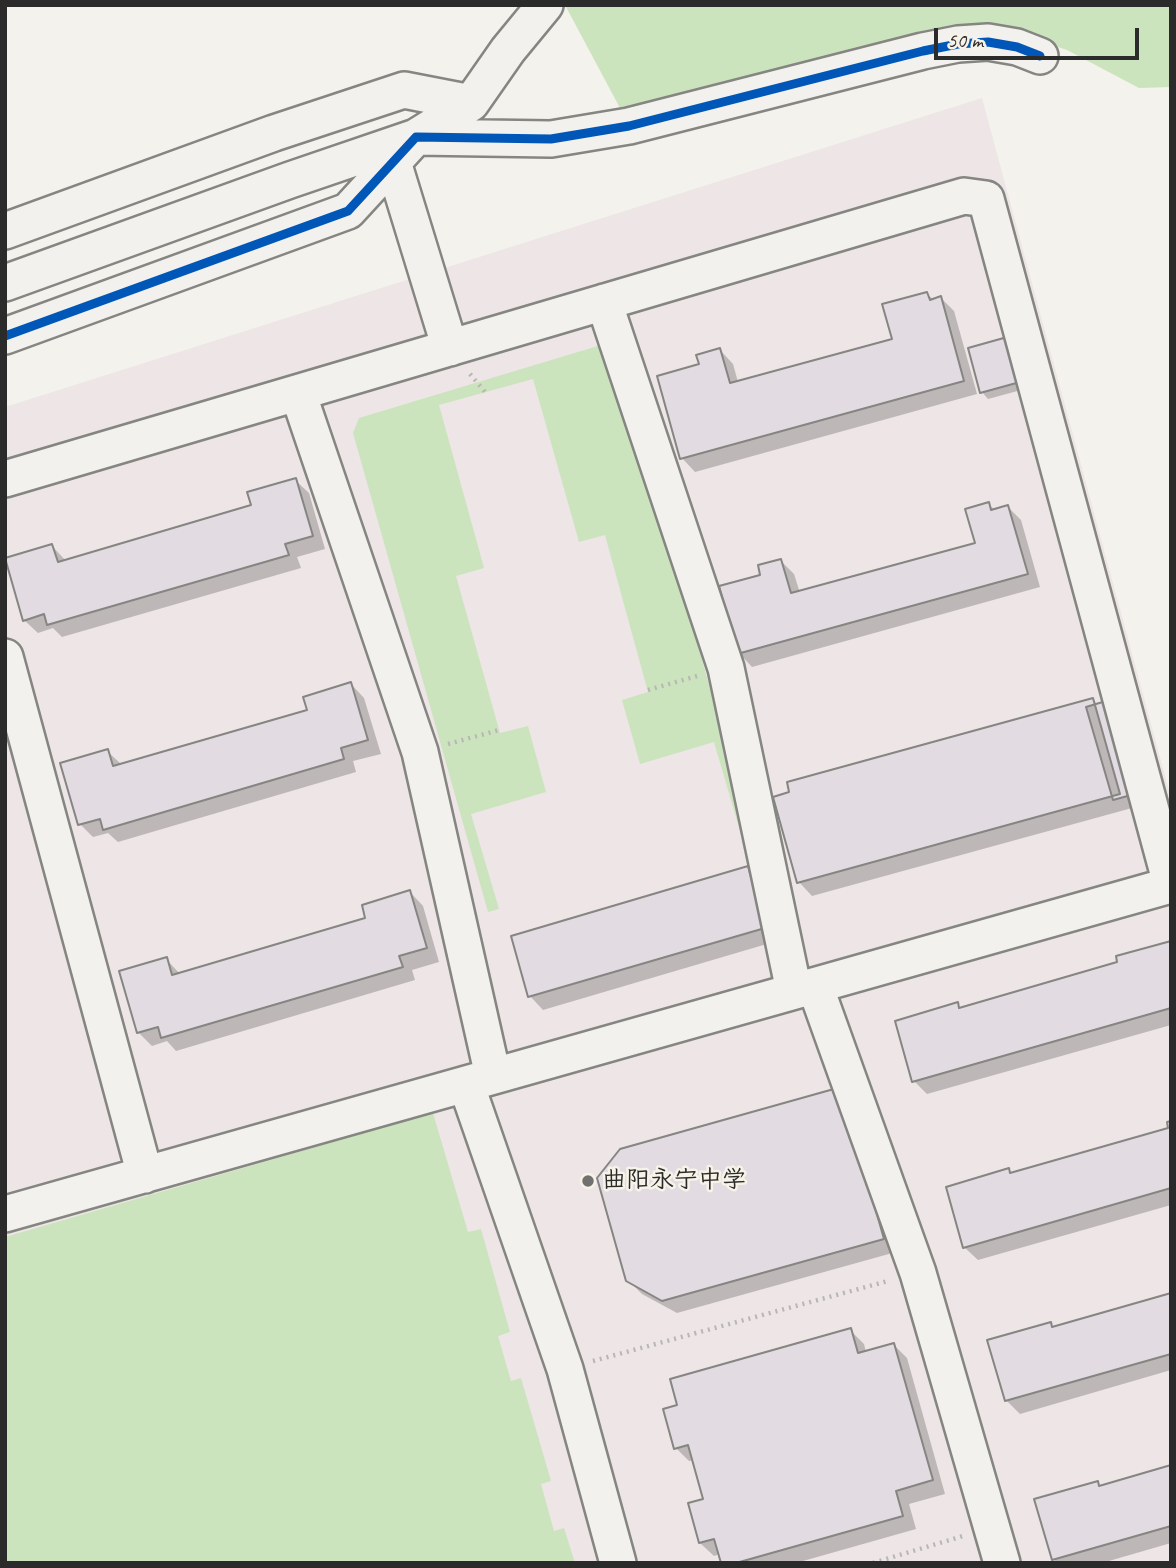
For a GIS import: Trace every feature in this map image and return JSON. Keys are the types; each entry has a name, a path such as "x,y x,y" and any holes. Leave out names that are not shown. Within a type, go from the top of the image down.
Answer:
{"street":[{"path":"5,336 348,211 405,150 471,103 508,50 545,5"},
{"path":"5,284 290,180 405,150 551,139 629,126 958,44 988,42 1017,47 1040,56"},
{"path":"5,231 274,133 404,90 471,103"},
{"path":"405,150 450,348"},
{"path":"5,480 964,196 986,199 1171,884 5,1214"},
{"path":"604,302 726,668 804,988 918,1273 1002,1563"},
{"path":"298,393 420,751 479,1080 565,1369 618,1563"},
{"path":"5,657 145,1175"}],"path":[{"path":"648,690 726,668"},
{"path":"420,751 499,730"},
{"path":"565,1369 918,1273"},
{"path":"873,1563 992,1528"}],"shaded area":[{"name":"曲阳永宁中学","path":"982,98 1171,798 1171,1563 5,1563 5,407"}],"green space":[{"path":"565,5 1171,5 1171,87 1139,88 1067,50 998,27 621,110"},
{"path":"601,345 616,352 751,835 742,838 714,742 640,764 622,700 648,692 605,535 579,542 533,379 439,405 484,568 456,576 500,733 528,726 546,792 471,814 499,909 488,912 353,433 359,418"},
{"path":"433,1113 468,1232 481,1229 510,1332 498,1336 511,1381 521,1378 551,1481 541,1484 554,1531 564,1528 575,1563 5,1563 5,1237"}],"building":[{"path":"927,292 930,300 941,296 964,381 680,459 657,376 699,364 696,355 720,348 730,383 892,339 882,304"},
{"path":"1018,334 1031,379 980,393 968,348"},
{"path":"296,478 313,536 285,544 289,555 47,625 44,614 23,621 5,558 52,544 58,562 251,505 247,492"},
{"path":"989,502 991,510 1008,505 1028,574 737,654 719,586 760,575 758,565 781,559 791,593 975,543 965,509"},
{"path":"351,682 368,740 341,748 344,759 103,830 100,819 78,825 60,763 108,749 113,766 307,710 303,697"},
{"path":"1093,698 1120,794 797,883 773,797 789,792 787,782"},
{"path":"1116,698 1142,792 1113,800 1086,707"},
{"path":"748,866 765,928 528,997 511,936"},
{"path":"410,890 427,948 399,956 403,967 161,1038 158,1027 137,1033 119,971 167,957 172,975 365,918 362,905"},
{"path":"1171,941 1171,1008 912,1082 895,1021 958,1002 959,1008 1117,962 1116,956"},
{"path":"841,1087 884,1239 662,1301 626,1281 597,1178 620,1149"},
{"path":"1171,1121 1171,1188 963,1248 946,1187 1009,1168 1010,1173 1168,1128 1167,1122"},
{"path":"1171,1293 1171,1354 1005,1401 987,1340 1051,1322 1052,1327"},
{"path":"851,1328 858,1353 894,1343 933,1480 896,1491 903,1516 736,1563 721,1563 714,1539 699,1543 688,1503 703,1499 688,1445 674,1449 663,1409 677,1405 670,1379"},
{"path":"1171,1465 1171,1526 1052,1560 1034,1499 1098,1481 1099,1486"}],"cycle path":[{"path":"5,336 348,211 416,137 551,139 629,126 958,44 988,42 1017,47 1040,56"}],"place":[{"name":"曲阳永宁中学","path":"588,1181"}]}
